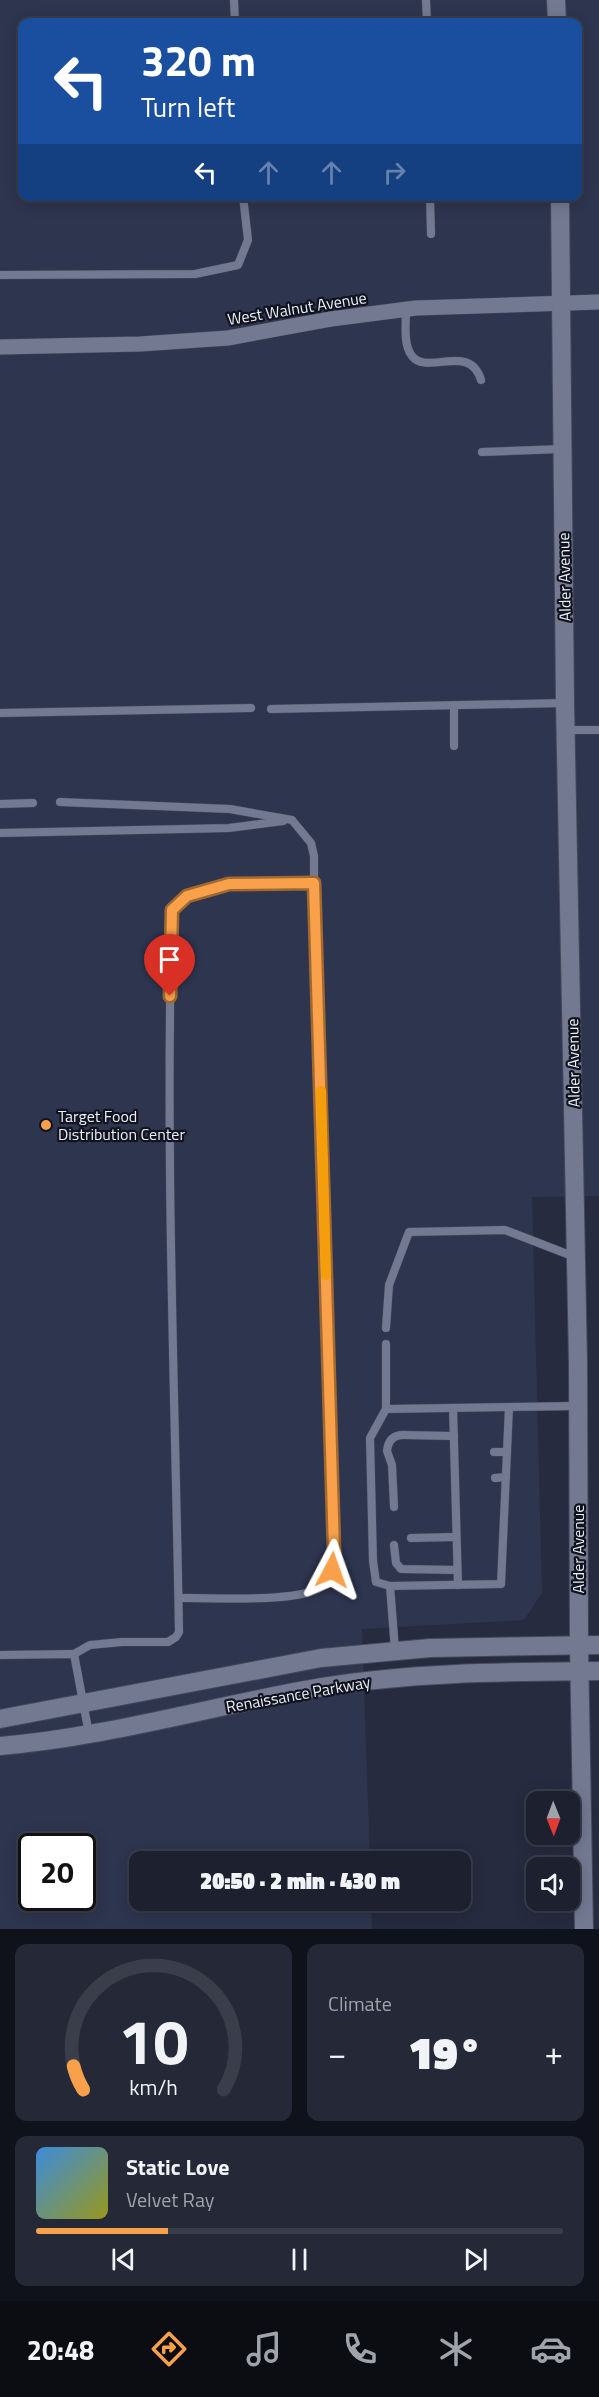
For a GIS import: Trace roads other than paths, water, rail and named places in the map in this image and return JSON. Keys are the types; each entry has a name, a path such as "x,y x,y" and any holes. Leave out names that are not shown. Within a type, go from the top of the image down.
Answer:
{"main road":[{"path":"556,0 557,18"},
{"name":"Alder Avenue","path":"560,201 565,703 576,1257 579,1671 584,1929"},
{"name":"Renaissance Parkway","path":"0,1719 321,1658 395,1650 599,1645"},
{"name":"Renaissance Parkway","path":"0,1746 89,1734 322,1687 432,1674 599,1671"}],"street":[{"name":"West Walnut Avenue","path":"0,347 140,344 228,338 331,319 406,310 599,302"}],"lane":[{"path":"234,0 235,18"},
{"path":"426,0 427,18"},
{"path":"0,275 195,274 238,265 248,240 244,201"},
{"path":"430,201 430,234"},
{"path":"406,310 407,345 412,356 419,361 473,364 478,369 481,380"},
{"path":"482,452 562,449"},
{"path":"271,709 565,703"},
{"path":"454,706 454,746"},
{"path":"0,713 251,708"},
{"path":"566,730 599,729"},
{"path":"60,802 230,809 292,820 311,843 314,856 334,1538 332,1570 323,1585 311,1593 287,1597 178,1598"},
{"path":"0,804 33,803"},
{"path":"0,832 229,828 292,820"},
{"path":"0,1655 74,1653 90,1645 168,1642 176,1638 179,1632 170,1085 172,910 187,896 229,884 314,883"},
{"path":"386,1328 389,1285 409,1232 505,1230 576,1257"},
{"path":"386,1344 386,1409 370,1438 376,1582 390,1586 501,1584 509,1407"},
{"path":"386,1409 578,1406"},
{"path":"453,1408 458,1585"},
{"path":"394,1507 392,1465 387,1451 392,1439 396,1435 404,1434 454,1436"},
{"path":"454,1453 464,1452"},
{"path":"494,1452 507,1452"},
{"path":"495,1478 506,1478"},
{"path":"455,1479 465,1479"},
{"path":"411,1538 456,1537"},
{"path":"394,1545 396,1563 401,1569 457,1570"},
{"path":"390,1586 395,1650"},
{"path":"74,1653 89,1734"}],"place":[{"name":"Target Food Distribution Center","path":"46,1125"}]}
